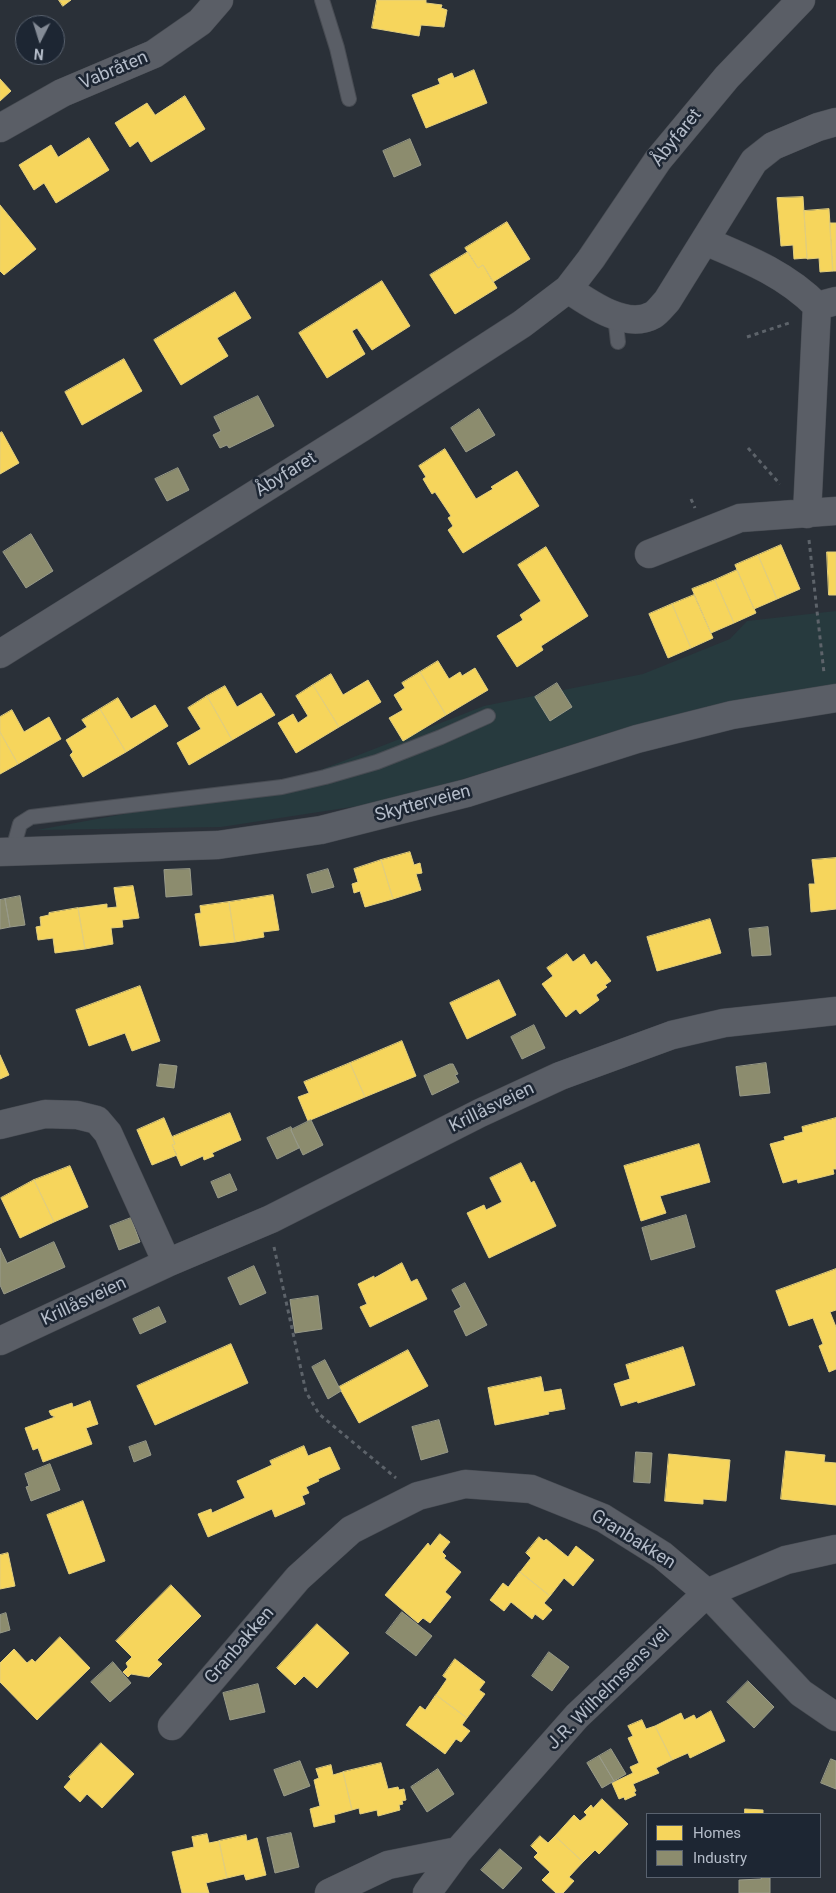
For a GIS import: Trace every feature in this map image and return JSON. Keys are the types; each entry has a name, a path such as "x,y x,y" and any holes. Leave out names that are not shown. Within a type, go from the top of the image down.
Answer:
{"street":[{"name":"Vabråten","path":"0,128 62,93 154,54 200,22 219,0"},
{"name":"Åbyfaret","path":"0,654 369,423 522,324 568,289 592,259 658,160 727,77 801,0"},
{"path":"568,289 591,305 616,329 654,314 667,301 754,161 773,146 818,127 836,122"},
{"path":"705,241 757,263 804,292 823,307 807,514"},
{"path":"649,554 740,518 807,514 836,510"},
{"name":"Skytterveien","path":"8,851 218,845 322,830 466,793 637,739 732,714 831,698"},
{"name":"Krillåsveien","path":"0,1341 167,1263 271,1219 480,1112 560,1076 672,1035 724,1023 836,1011"},
{"path":"0,1125 45,1114 77,1115 97,1120 108,1133 167,1263"},
{"name":"Granbakken","path":"172,1726 298,1578 351,1530 418,1496 465,1484 531,1488 603,1518 662,1555 707,1593 801,1693 836,1717"},
{"name":"J.R. Wilhelmsens vei","path":"427,1893 458,1850 577,1716 707,1593 786,1560 836,1549"},
{"path":"329,1893 388,1865 458,1850"}],"lane":[{"path":"322,0 337,48 349,99"},
{"path":"8,851 15,842 20,824 31,817 236,794 308,781 377,762 488,716"}],"path":[{"path":"747,337 823,307"},
{"path":"748,448 807,514 831,698"},
{"path":"271,1219 275,1252 306,1392 319,1414 418,1496"}],"green space":[{"path":"836,611 836,687 612,732 397,800 221,827 37,830 282,785 484,706 643,674 730,639 747,621"}],"building: Homes":[{"path":"59,0 71,0 63,6"},
{"path":"377,0 426,0 426,3 442,5 441,8 447,10 444,27 421,25 419,36 372,28"},
{"path":"474,70 487,103 426,128 412,95 440,84 438,79 452,73 454,78"},
{"path":"0,79 11,91 0,101"},
{"path":"185,96 205,129 151,162 138,141 130,147 115,123 147,103 155,115"},
{"path":"89,138 109,170 56,203 44,183 34,190 19,165 51,145 58,157"},
{"path":"803,197 807,258 794,259 793,245 781,246 777,198"},
{"path":"0,205 36,249 4,275 0,271"},
{"path":"829,209 833,271 820,272 819,258 807,259 804,211"},
{"path":"507,222 530,259 493,282 483,265 478,268 465,248"},
{"path":"830,223 836,223 836,271 833,271"},
{"path":"468,252 478,268 483,265 497,288 455,314 430,275"},
{"path":"382,281 410,326 372,350 357,328 352,331 365,354 327,378 299,333"},
{"path":"235,292 251,318 217,338 228,356 181,385 154,340"},
{"path":"124,359 142,391 82,425 65,392"},
{"path":"2,432 19,463 0,474 0,433"},
{"path":"445,449 476,499 517,471 539,506 463,553 448,530 453,526 448,518 451,516 435,492 432,494 423,479 426,477 419,466"},
{"path":"781,545 800,589 777,599 758,555"},
{"path":"546,547 588,616 541,646 543,650 517,667 497,636 523,620 520,615 541,601 518,565"},
{"path":"827,552 836,552 836,595 829,595"},
{"path":"758,555 777,599 754,609 735,565"},
{"path":"737,570 756,613 734,623 715,580"},
{"path":"715,580 734,623 711,633 692,589"},
{"path":"694,595 713,638 691,648 672,604"},
{"path":"672,604 691,648 668,658 649,614"},
{"path":"438,661 449,679 460,672 462,676 475,668 488,690 446,715 420,672"},
{"path":"420,672 446,715 403,741 389,718 403,710 394,695 405,688 402,683"},
{"path":"331,674 343,695 368,680 381,702 339,727 313,685"},
{"path":"313,685 339,727 296,753 278,723 293,714 298,723 308,716 296,696"},
{"path":"225,686 237,707 261,693 275,715 232,740 207,696"},
{"path":"207,696 232,740 189,765 177,743 201,729 188,708"},
{"path":"118,698 131,719 155,705 168,726 126,752 100,709"},
{"path":"100,709 126,752 83,777 70,755 73,752 66,740 87,727 82,720"},
{"path":"12,710 24,732 49,717 61,739 18,764 0,732 0,717"},
{"path":"0,732 18,764 0,774"},
{"path":"410,852 414,865 420,863 422,873 416,874 421,890 393,899 381,860"},
{"path":"836,858 836,909 811,912 809,884 815,884 812,860"},
{"path":"381,860 393,899 365,907 360,891 354,893 352,884 358,882 354,869"},
{"path":"133,886 139,918 122,920 123,927 111,928 113,944 85,949 78,908 107,904 107,908 117,907 114,888"},
{"path":"273,895 279,930 263,932 264,937 235,942 229,902"},
{"path":"229,902 235,942 200,946 195,914 201,913 200,906"},
{"path":"78,908 85,949 55,953 53,938 38,940 36,927 41,926 40,917 49,915 49,913"},
{"path":"710,919 721,953 657,971 647,937"},
{"path":"567,954 573,962 584,954 591,965 596,961 611,981 605,985 607,987 596,995 599,1000 580,1014 576,1009 566,1017 542,984 553,976 547,968"},
{"path":"499,980 516,1015 467,1039 450,1003"},
{"path":"140,986 160,1041 132,1051 125,1033 89,1046 76,1010"},
{"path":"402,1041 416,1076 365,1097 350,1063"},
{"path":"0,1055 9,1075 0,1079"},
{"path":"350,1063 365,1097 308,1121 298,1097 309,1093 304,1082"},
{"path":"230,1113 241,1140 212,1153 214,1156 204,1160 203,1156 181,1166 172,1145 175,1144 172,1137"},
{"path":"164,1118 175,1144 172,1145 177,1155 152,1165 137,1130"},
{"path":"836,1118 836,1169 833,1169 834,1174 798,1183 797,1179 783,1183 770,1144 785,1140 784,1137 803,1132 802,1127"},
{"path":"699,1144 710,1182 660,1196 666,1213 641,1221 624,1166"},
{"path":"521,1163 531,1183 534,1181 556,1226 489,1258 467,1213 484,1205 486,1210 502,1202 490,1178"},
{"path":"70,1166 88,1207 54,1222 34,1180"},
{"path":"34,1180 54,1222 20,1238 1,1198"},
{"path":"402,1263 411,1282 417,1279 427,1299 370,1327 360,1307 367,1304 358,1284"},
{"path":"836,1269 836,1310 830,1312 836,1327 836,1369 829,1372 819,1346 823,1344 813,1318 789,1326 776,1291"},
{"path":"231,1344 248,1383 155,1425 137,1386"},
{"path":"683,1347 695,1385 638,1403 637,1401 621,1406 614,1384 630,1379 626,1365"},
{"path":"408,1350 428,1386 359,1423 339,1387"},
{"path":"541,1377 544,1392 561,1389 565,1409 495,1425 488,1388"},
{"path":"90,1401 98,1424 86,1428 92,1444 43,1462 38,1448 33,1450 25,1428 55,1417 49,1411 72,1403 73,1407"},
{"path":"304,1446 308,1456 330,1447 340,1469 306,1487 309,1493 302,1496 305,1504 275,1517 272,1509 208,1537 198,1514 211,1509 212,1513 245,1498 237,1481 272,1465 270,1461"},
{"path":"786,1451 825,1455 824,1462 836,1463 836,1505 781,1499"},
{"path":"669,1454 730,1460 726,1501 703,1499 703,1504 665,1501"},
{"path":"83,1501 105,1561 69,1574 47,1515"},
{"path":"440,1534 450,1542 442,1552 446,1556 444,1558 461,1572 445,1592 451,1597 430,1623 423,1618 418,1623 385,1595 428,1543 430,1546"},
{"path":"539,1537 544,1541 546,1539 568,1557 576,1546 594,1560 573,1586 564,1578 550,1596 520,1572 531,1558 526,1553"},
{"path":"8,1553 15,1586 0,1589 0,1555"},
{"path":"520,1572 550,1596 544,1603 552,1610 543,1620 535,1614 532,1619 511,1602 504,1611 490,1600 503,1583 508,1587"},
{"path":"171,1585 201,1616 157,1660 162,1664 149,1677 131,1674 128,1677 123,1672 128,1667 126,1663 132,1657 116,1641"},
{"path":"317,1624 349,1653 317,1688 304,1676 295,1685 277,1668"},
{"path":"60,1637 90,1668 37,1720 0,1682 0,1663 14,1649 27,1663 32,1659 35,1662"},
{"path":"455,1659 485,1682 479,1690 485,1694 467,1718 436,1695 447,1679 443,1676"},
{"path":"436,1695 467,1718 462,1725 470,1731 461,1742 456,1739 445,1754 406,1725 420,1706 425,1710"},
{"path":"711,1711 725,1741 690,1758 688,1753 672,1760 655,1726 681,1713 684,1720 694,1715 696,1719"},
{"path":"642,1720 646,1729 655,1726 672,1760 656,1768 659,1773 633,1784 636,1795 625,1800 624,1797 619,1799 612,1783 633,1773 630,1767 639,1763 628,1738 633,1736 628,1726"},
{"path":"101,1743 134,1774 102,1808 87,1794 80,1802 64,1787 71,1779 69,1777"},
{"path":"381,1763 388,1789 398,1787 399,1790 404,1789 406,1800 402,1801 403,1804 399,1805 400,1810 378,1816 377,1810 360,1814 359,1808 352,1810 343,1772"},
{"path":"331,1765 333,1775 343,1772 352,1810 334,1815 335,1822 314,1827 310,1809 320,1806 314,1780 319,1778 316,1769"},
{"path":"602,1799 628,1824 599,1854 595,1850 583,1862 555,1836 574,1815 580,1821 587,1815 584,1812 591,1805 593,1808"},
{"path":"745,1809 763,1810 763,1813 745,1813"},
{"path":"207,1834 209,1843 219,1841 227,1878 206,1883 209,1893 182,1893 172,1852 194,1847 192,1837"},
{"path":"246,1835 247,1841 257,1838 266,1875 246,1880 244,1874 227,1878 219,1841"},
{"path":"540,1836 548,1843 555,1836 583,1862 569,1877 574,1881 563,1893 556,1893 542,1880 550,1872 534,1857 538,1853 531,1846"}],"building: Industry":[{"path":"410,139 421,165 394,177 383,151"},
{"path":"258,396 274,426 229,448 227,445 220,448 213,435 221,431 214,417"},
{"path":"479,409 495,435 466,452 451,428"},
{"path":"178,468 189,490 167,501 155,479"},
{"path":"31,534 53,571 26,588 3,552"},
{"path":"557,683 572,707 550,721 535,697"},
{"path":"190,869 192,895 166,897 164,870"},
{"path":"328,869 334,887 312,893 307,875"},
{"path":"20,896 25,925 10,927 5,899"},
{"path":"5,899 10,927 0,929 0,900"},
{"path":"768,927 771,955 752,956 749,929"},
{"path":"534,1025 545,1048 522,1059 511,1037"},
{"path":"766,1063 770,1093 740,1096 736,1067"},
{"path":"160,1064 177,1066 174,1088 157,1086"},
{"path":"453,1064 458,1074 455,1075 459,1082 432,1095 424,1076"},
{"path":"311,1120 323,1145 303,1155 291,1130"},
{"path":"291,1127 299,1148 277,1159 267,1138"},
{"path":"230,1174 237,1190 218,1198 211,1182"},
{"path":"686,1215 695,1247 651,1260 642,1228"},
{"path":"131,1218 140,1242 119,1250 110,1226"},
{"path":"54,1242 65,1267 4,1294 0,1285 0,1248 7,1263"},
{"path":"254,1266 266,1293 240,1305 228,1278"},
{"path":"465,1283 487,1325 466,1336 454,1311 461,1307 452,1290"},
{"path":"318,1296 322,1329 295,1333 290,1300"},
{"path":"159,1307 166,1322 140,1334 133,1319"},
{"path":"325,1360 341,1391 328,1399 312,1367"},
{"path":"439,1420 448,1452 421,1460 412,1427"},
{"path":"146,1441 151,1455 134,1462 129,1447"},
{"path":"636,1452 652,1453 650,1483 634,1482"},
{"path":"50,1464 60,1490 31,1501 26,1487 29,1486 25,1474"},
{"path":"402,1612 432,1636 416,1656 386,1633"},
{"path":"6,1613 10,1630 0,1633 0,1615"},
{"path":"549,1652 569,1667 552,1691 532,1676"},
{"path":"113,1662 131,1683 110,1702 91,1682"},
{"path":"748,1681 774,1707 754,1728 727,1702"},
{"path":"258,1684 265,1712 230,1720 223,1693"},
{"path":"611,1749 626,1774 614,1781 599,1756"},
{"path":"599,1756 614,1781 602,1788 587,1763"},
{"path":"831,1759 836,1761 836,1789 821,1783"},
{"path":"300,1761 310,1786 284,1796 274,1770"},
{"path":"438,1769 454,1794 427,1812 411,1787"},
{"path":"291,1833 299,1867 275,1873 267,1838"},
{"path":"500,1849 522,1868 503,1889 481,1870"},
{"path":"770,1878 770,1893 739,1893 739,1880"}]}
